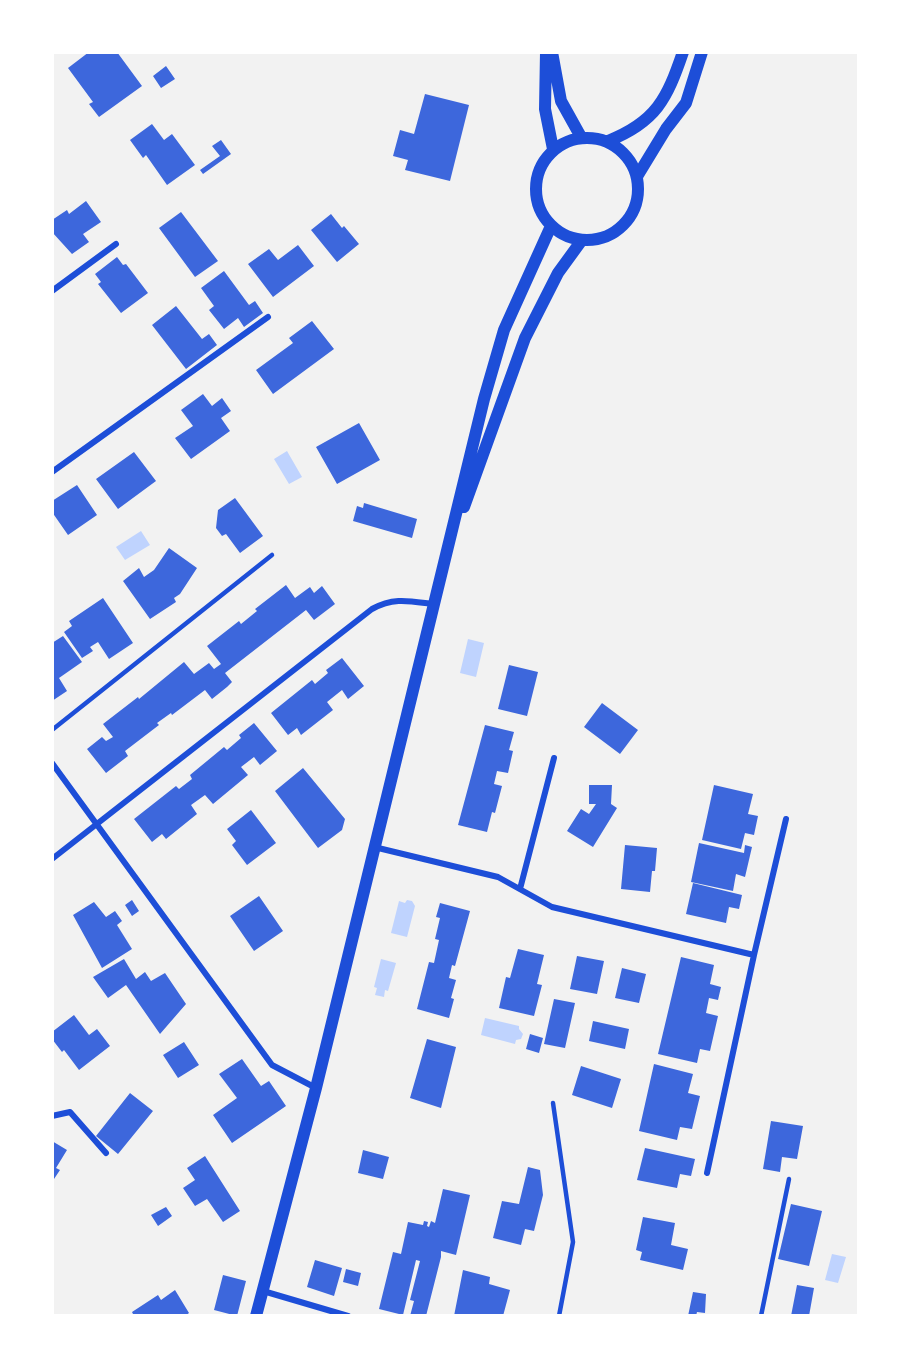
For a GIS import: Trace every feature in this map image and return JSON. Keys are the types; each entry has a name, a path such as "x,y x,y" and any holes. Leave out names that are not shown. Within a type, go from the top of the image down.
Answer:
{"main road":[{"path":"546,52 545,108 554,149"},
{"path":"552,52 561,101 581,137"},
{"path":"608,141 626,134 652,116 672,87 683,52"},
{"path":"638,175 623,152 608,141 581,137 554,149 544,160 535,187 537,201 542,214 551,226 571,238 582,240 605,237 624,225 636,205 638,175 666,129 686,103 702,52"},
{"path":"256,1316 316,1088 484,399 504,330 551,226"},
{"path":"443,565 525,338 558,273 582,240"}],"street":[{"path":"52,291 116,244"},
{"path":"52,472 268,317"},
{"path":"52,859 372,609 384,602 396,600 433,604"},
{"path":"520,889 554,758"},
{"path":"52,763 272,1065 316,1088"},
{"path":"707,1173 786,819"},
{"path":"374,847 498,877 552,907 754,956"},
{"path":"52,1116 70,1112 106,1153"},
{"path":"264,1291 348,1316"}],"lane":[{"path":"52,730 273,555"},
{"path":"553,1103 573,1242 559,1316"},
{"path":"760,1316 789,1179"}],"water":[{"path":"287,451 302,477 289,484 274,459"},
{"path":"141,531 150,545 125,560 116,547"},
{"path":"468,639 484,643 476,677 460,673"},
{"path":"407,900 412,901 415,906 407,937 391,933 399,901 405,903"},
{"path":"381,959 396,963 384,997 375,995 377,988 374,987"},
{"path":"485,1018 519,1026 523,1034 521,1039 516,1040 515,1044 481,1035"},
{"path":"832,1254 846,1257 838,1283 825,1280"}],"building":[{"path":"89,52 117,52 142,86 99,117 89,104 93,102 68,68"},
{"path":"166,66 175,79 161,88 153,76"},
{"path":"425,94 469,105 450,181 405,170 408,160 393,156 400,130 414,134"},
{"path":"152,124 164,140 172,134 195,165 167,185 146,155 143,158 130,140"},
{"path":"221,140 231,154 203,174 200,170 220,156 212,146"},
{"path":"86,201 101,222 83,234 89,242 72,254 52,232 52,220 67,210 69,214"},
{"path":"181,212 218,261 195,277 159,228"},
{"path":"331,214 359,244 337,262 311,230"},
{"path":"298,245 314,266 273,297 248,264 269,249 278,260"},
{"path":"117,257 123,265 126,264 148,293 121,313 98,284 101,282 95,274"},
{"path":"224,271 249,305 255,301 263,313 244,327 238,318 224,329 209,310 214,306 201,288"},
{"path":"176,306 202,339 209,334 217,345 186,369 152,325"},
{"path":"312,321 334,349 273,394 256,370 293,343 289,338"},
{"path":"203,394 212,406 222,398 231,411 221,418 230,431 191,459 175,438 193,426 181,410"},
{"path":"359,423 380,460 337,484 316,447"},
{"path":"134,452 156,481 118,509 96,479"},
{"path":"77,485 97,515 68,535 52,512 52,501"},
{"path":"235,498 263,536 240,553 226,534 222,536 216,528 218,510"},
{"path":"364,503 417,519 412,538 353,521 357,506 363,508"},
{"path":"169,548 197,568 180,594 174,598 176,602 150,619 123,581 139,568 144,577 154,570"},
{"path":"286,585 295,598 310,587 314,593 322,586 335,604 314,620 306,610 225,673 232,682 227,687 212,699 205,690 172,715 171,713 125,751 128,756 106,773 87,749 102,737 106,741 113,737 103,724 138,697 139,699 184,662 194,674 209,663 214,669 221,664 207,646 239,621 241,624 257,611 255,609"},
{"path":"103,598 133,643 109,659 98,642 90,647 93,651 82,658 64,632 72,626 69,621"},
{"path":"63,636 82,662 59,678 67,691 52,701 52,643"},
{"path":"342,658 364,686 348,699 342,690 327,702 333,710 301,735 297,728 288,735 271,713 312,680 315,684 328,673 326,670"},
{"path":"509,665 538,672 527,716 498,709"},
{"path":"602,703 638,730 620,754 584,727"},
{"path":"254,723 277,751 260,765 254,757 241,767 248,775 213,804 205,795 191,805 197,814 166,839 162,834 152,842 134,819 176,786 179,789 192,779 190,775 224,747 227,750 241,738 239,735"},
{"path":"485,725 514,732 509,750 513,751 508,773 497,771 494,784 502,786 487,832 458,825"},
{"path":"303,768 345,819 342,830 318,848 275,791"},
{"path":"589,785 612,785 611,804 617,808 593,847 567,831 581,809 589,814 596,804 589,804"},
{"path":"714,785 753,794 748,814 758,816 754,835 745,833 741,849 702,840"},
{"path":"251,810 276,843 247,865 232,845 236,841 227,829"},
{"path":"699,843 744,853 745,845 752,847 745,877 736,874 733,891 691,882"},
{"path":"625,845 657,848 650,892 621,889"},
{"path":"693,883 742,895 739,909 729,907 726,923 686,914"},
{"path":"259,896 283,931 254,951 230,916"},
{"path":"132,900 139,911 132,916 125,905"},
{"path":"94,902 106,917 115,911 122,921 117,925 132,949 102,968 73,915"},
{"path":"440,903 470,911 455,966 452,965 449,978 456,980 449,1018 417,1009 429,962 434,963 439,940 435,939 440,918 436,917"},
{"path":"518,949 544,955 537,984 542,985 534,1016 499,1008 506,977 510,978"},
{"path":"577,956 604,961 597,994 570,989"},
{"path":"681,957 714,965 710,984 721,987 718,1000 709,998 706,1013 718,1016 710,1051 700,1049 697,1063 658,1054"},
{"path":"124,959 136,979 145,972 151,981 165,973 186,1004 160,1034 126,985 108,998 93,977"},
{"path":"622,968 646,974 639,1003 615,998"},
{"path":"554,999 575,1003 565,1048 544,1044"},
{"path":"74,1015 89,1035 97,1029 110,1046 79,1070 64,1050 62,1052 52,1039 52,1032"},
{"path":"593,1021 629,1029 625,1049 589,1041"},
{"path":"530,1034 543,1038 539,1053 526,1049"},
{"path":"427,1039 456,1047 441,1108 410,1098"},
{"path":"184,1042 199,1065 178,1078 163,1055"},
{"path":"242,1059 261,1086 269,1081 286,1106 232,1143 213,1115 237,1098 219,1074"},
{"path":"654,1064 693,1074 688,1093 700,1096 692,1129 680,1127 677,1140 639,1131"},
{"path":"581,1066 621,1079 612,1108 572,1095"},
{"path":"130,1093 153,1111 118,1154 96,1136"},
{"path":"771,1121 803,1126 797,1159 782,1157 780,1172 763,1169"},
{"path":"52,1141 67,1150 56,1168 60,1170 52,1182"},
{"path":"645,1148 695,1159 691,1176 680,1174 677,1188 637,1180"},
{"path":"363,1150 389,1157 383,1179 358,1173"},
{"path":"205,1156 240,1211 223,1222 207,1199 195,1206 183,1188 195,1180 187,1168"},
{"path":"528,1167 540,1170 543,1195 534,1231 525,1229 521,1245 493,1238 502,1201 519,1204"},
{"path":"443,1189 470,1195 456,1255 441,1251 426,1316 410,1316 414,1301 410,1300 420,1261 416,1260 403,1315 379,1309 393,1252 401,1254 408,1222 423,1225 424,1221 428,1222 429,1227 431,1221 435,1223"},
{"path":"791,1204 822,1211 809,1266 778,1259"},
{"path":"166,1207 172,1216 158,1226 151,1215"},
{"path":"643,1217 675,1223 671,1245 688,1249 683,1270 640,1260 642,1252 636,1250"},
{"path":"315,1260 342,1268 334,1296 307,1287"},
{"path":"346,1269 361,1273 358,1286 343,1282"},
{"path":"463,1270 490,1277 489,1284 510,1290 503,1316 454,1316"},
{"path":"223,1275 246,1281 237,1316 214,1310"},
{"path":"797,1285 814,1288 809,1316 791,1316"},
{"path":"175,1290 189,1313 185,1316 134,1316 132,1312 158,1295 161,1300"},
{"path":"693,1292 706,1294 705,1313 697,1312 696,1316 688,1316"}]}
